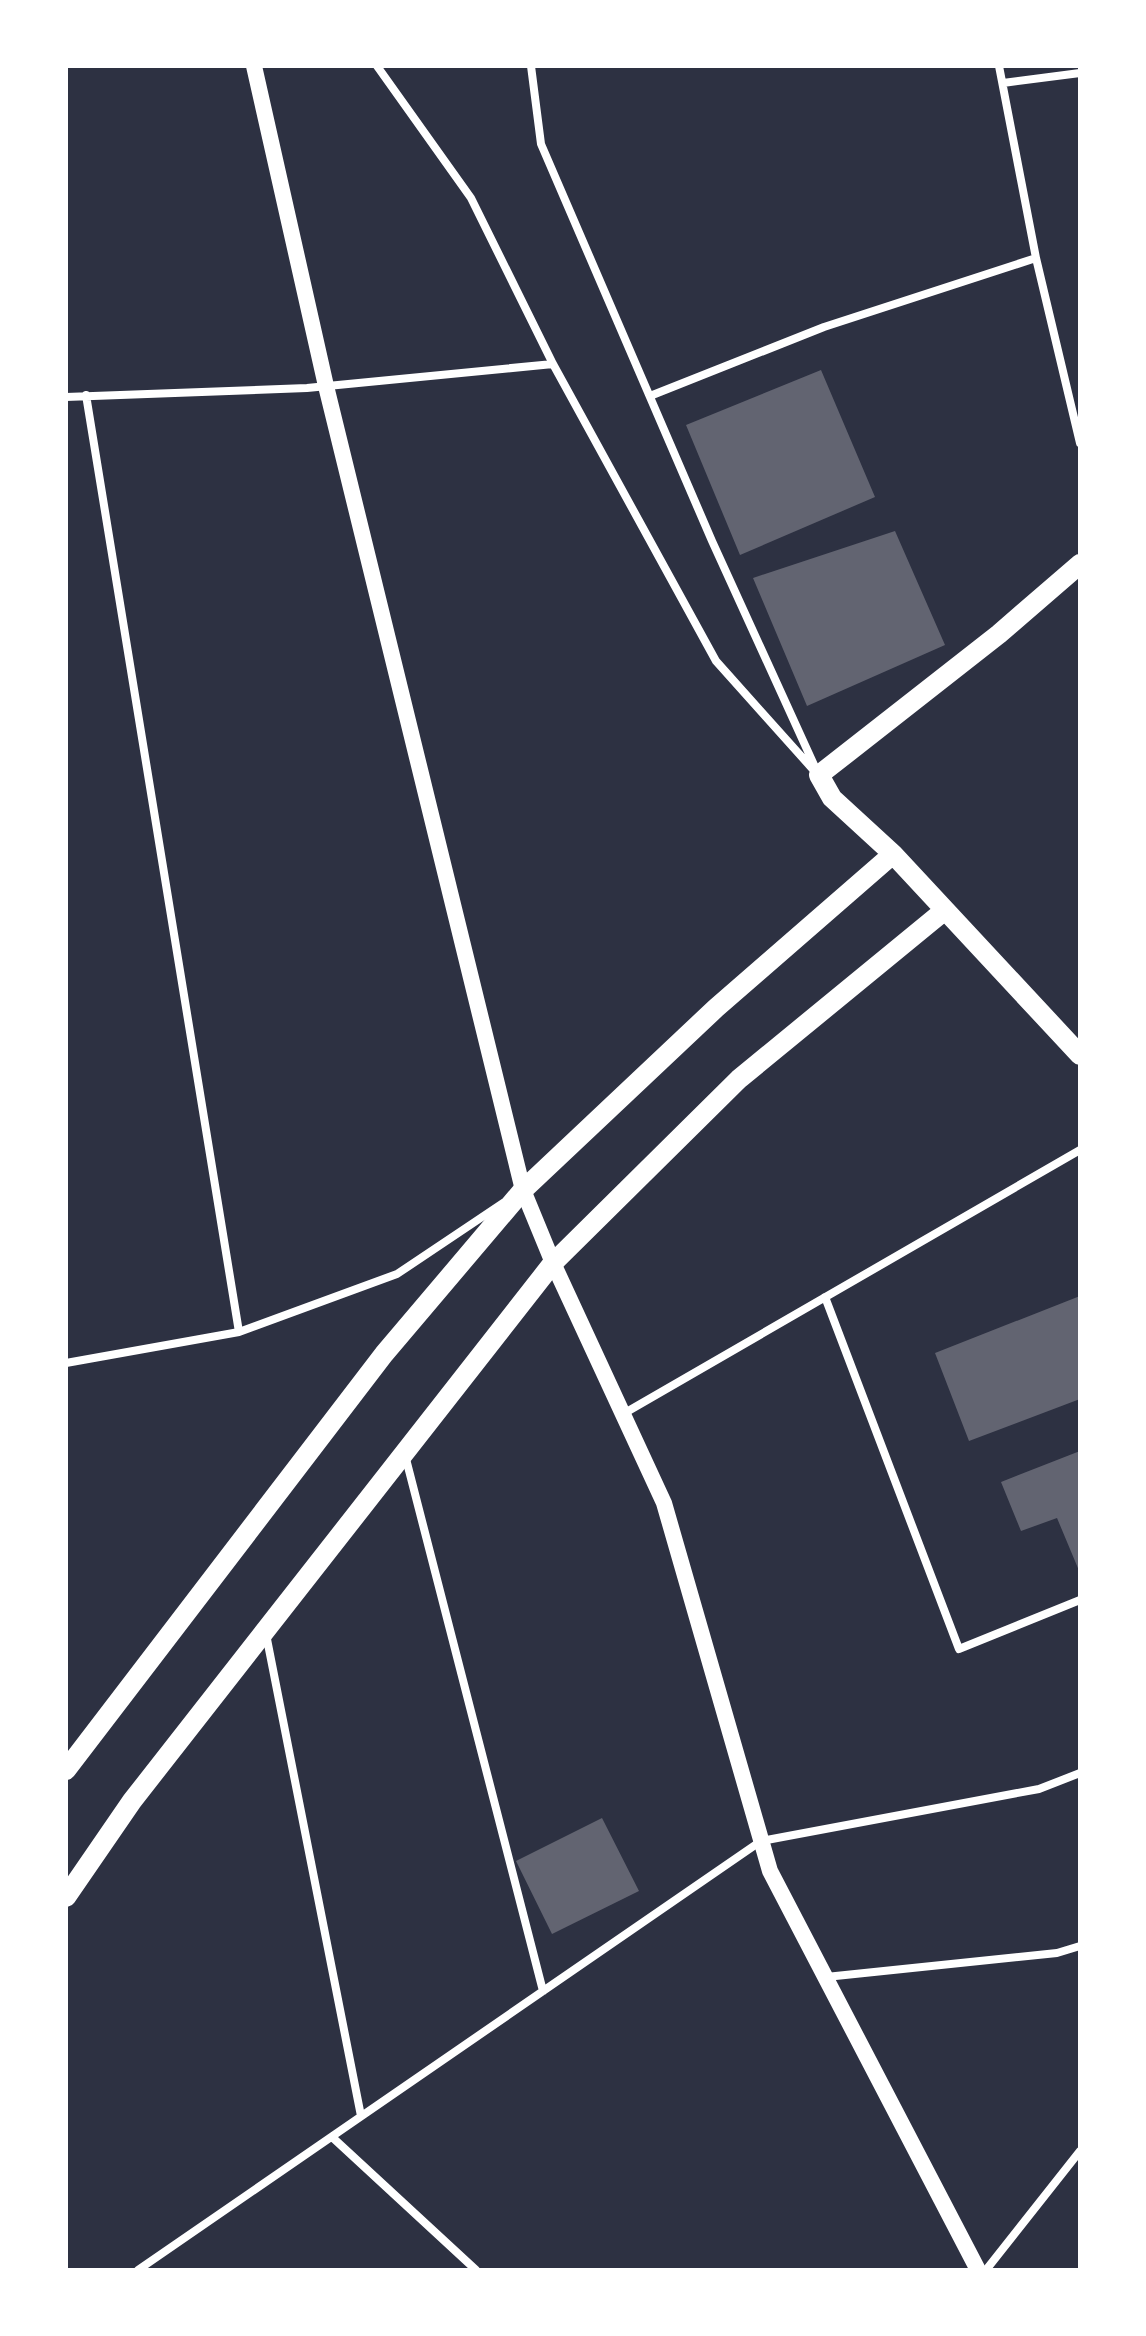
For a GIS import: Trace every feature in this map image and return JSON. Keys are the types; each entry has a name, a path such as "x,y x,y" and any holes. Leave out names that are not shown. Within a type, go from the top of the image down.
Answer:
{"main road":[{"path":"254,66 326,386 523,1190 553,1263 664,1503 770,1871 978,2270"},
{"path":"1080,564 999,634 819,775 832,798 893,854 1080,1055"},
{"path":"66,1770 384,1354 523,1190 716,1008 893,854"},
{"path":"66,1897 132,1801 553,1263 739,1079 945,910"}],"street":[{"path":"377,66 471,198 553,364 716,661 819,775"},
{"path":"531,66 541,144 712,541 819,775"},
{"path":"999,66 1036,258 1080,443"},
{"path":"1003,83 1080,73"},
{"path":"650,396 824,327 1036,258"},
{"path":"66,397 326,386 553,364"},
{"path":"86,395 239,1332"},
{"path":"623,1414 1080,1150"},
{"path":"66,1363 239,1332 397,1274 523,1190"},
{"path":"825,1297 959,1649 1080,1600"},
{"path":"404,1454 543,1991"},
{"path":"265,1632 361,2116"},
{"path":"138,2270 761,1841 1039,1789 1080,1773"},
{"path":"825,1977 1057,1953 1080,1946"},
{"path":"332,2137 476,2270"},
{"path":"986,2270 1080,2151"}],"building":[{"path":"821,370 875,497 740,555 686,425"},
{"path":"895,531 945,645 807,706 753,578"},
{"path":"1080,1296 1080,1399 969,1441 935,1353"},
{"path":"1080,1451 1080,1573 1057,1518 1021,1531 1001,1482"},
{"path":"602,1818 639,1891 552,1934 516,1861"}]}
